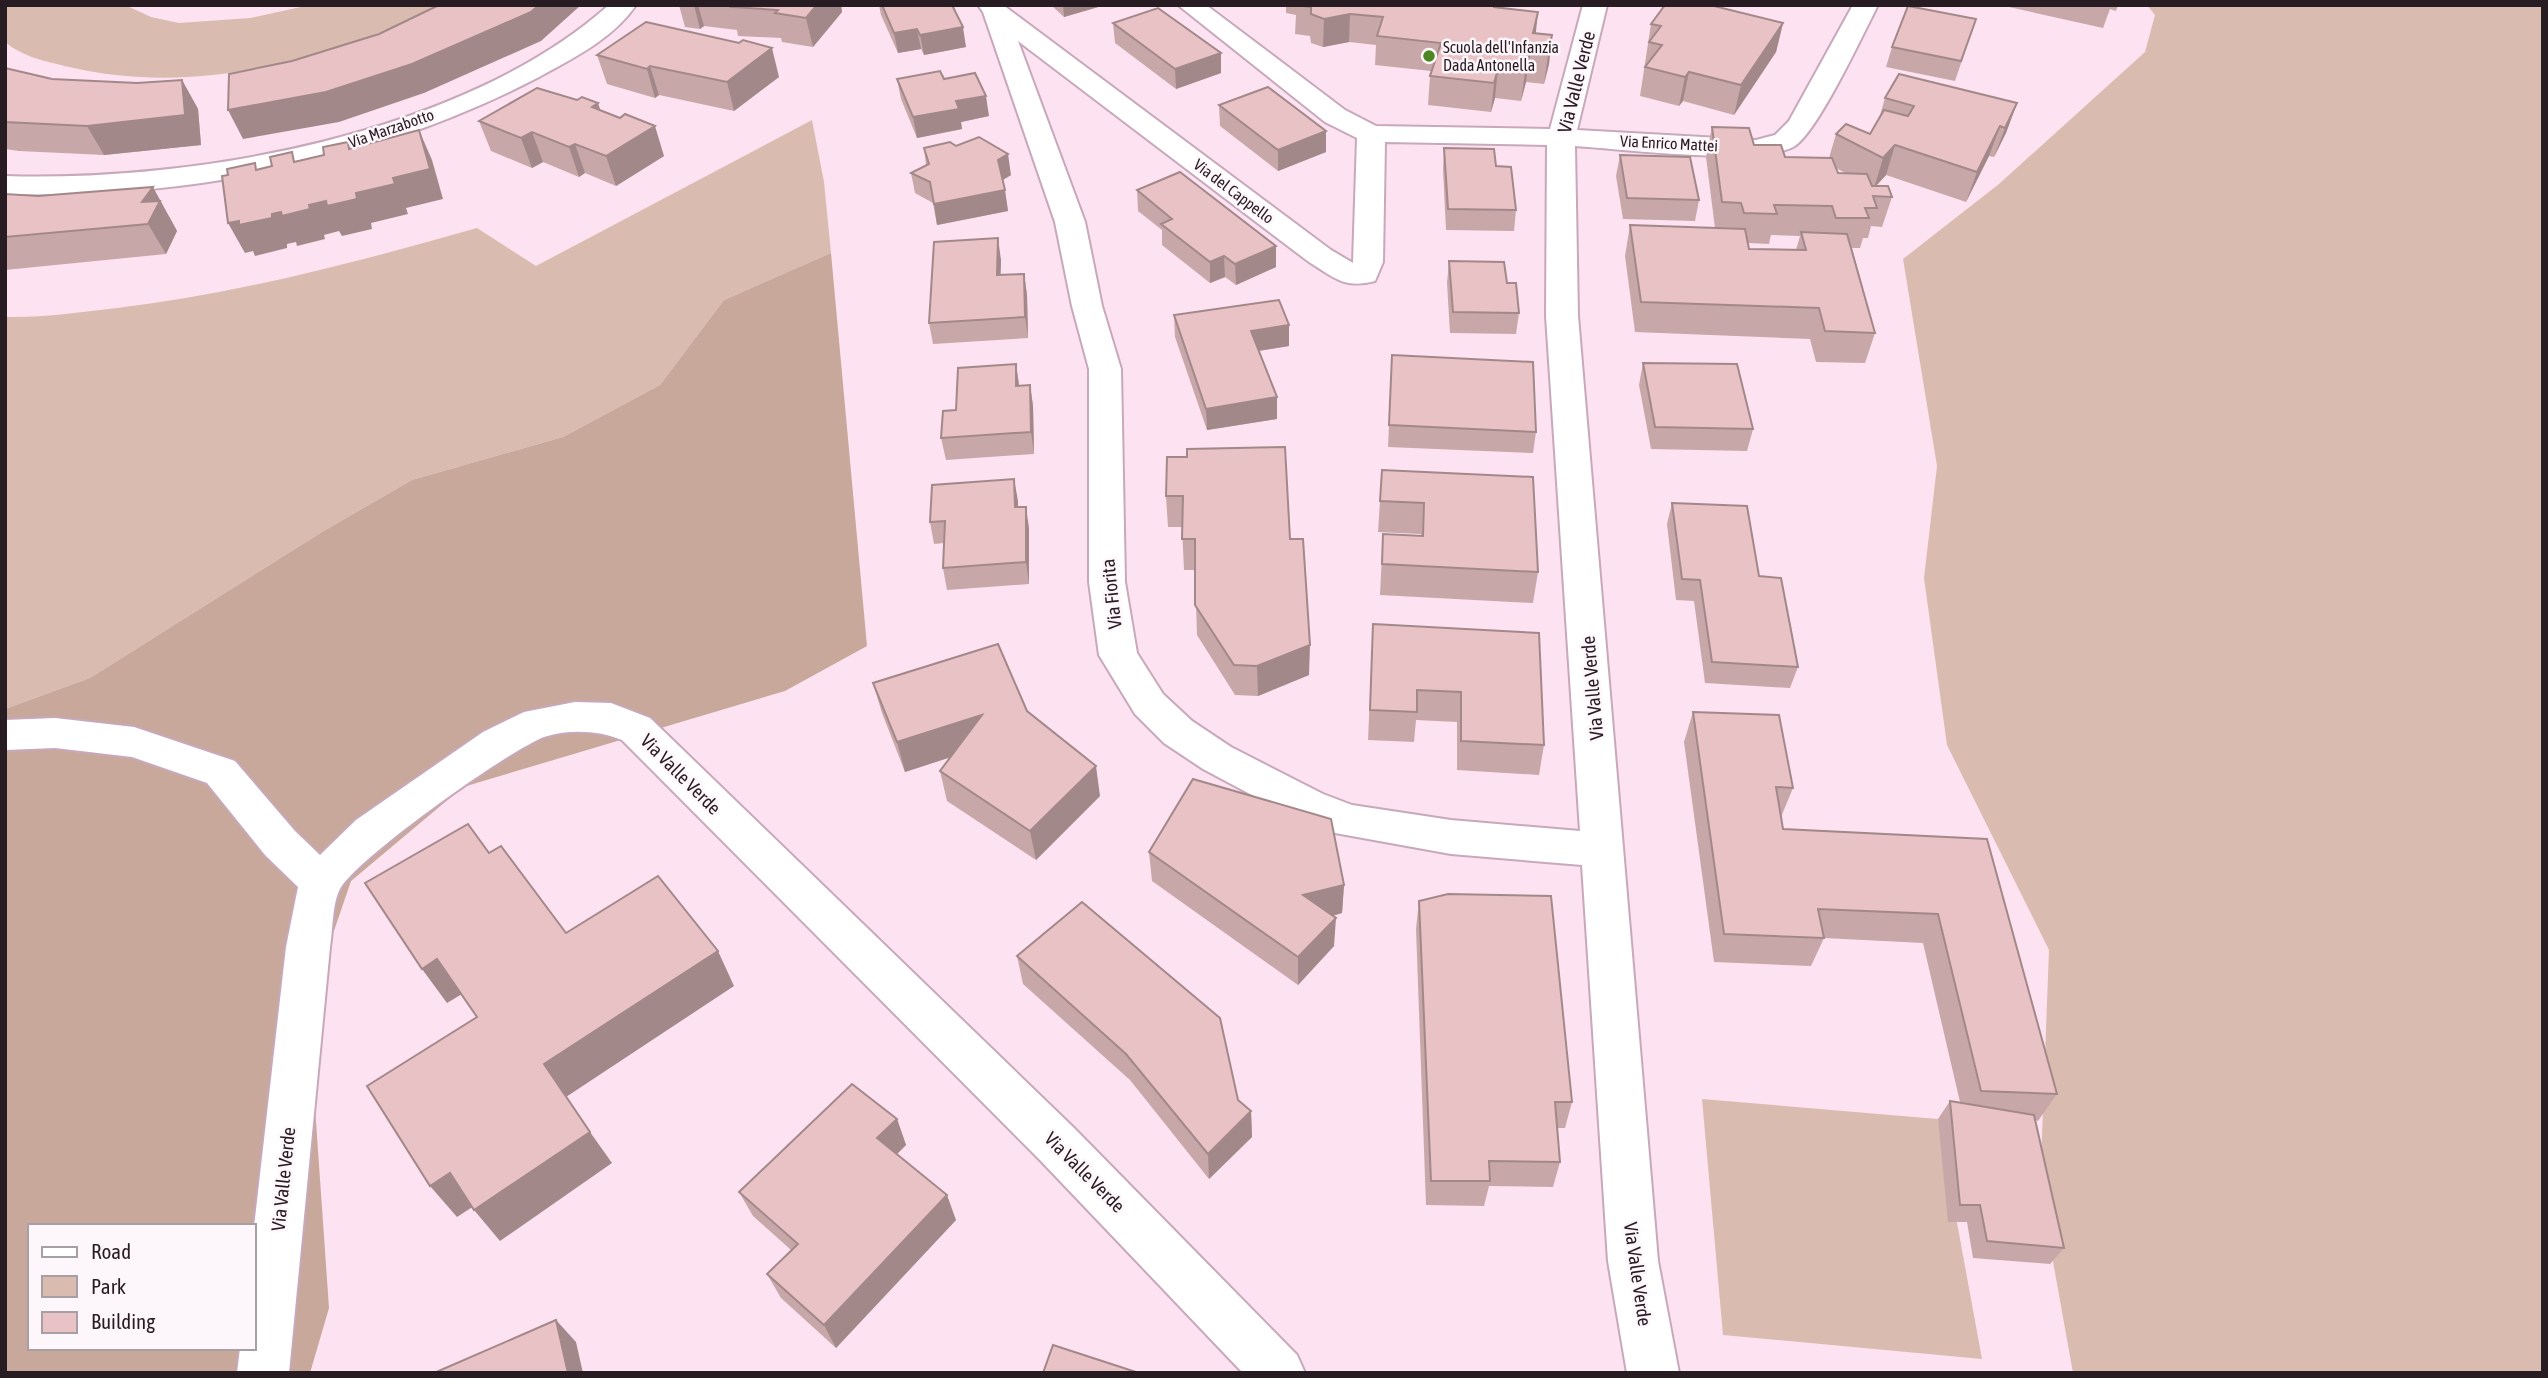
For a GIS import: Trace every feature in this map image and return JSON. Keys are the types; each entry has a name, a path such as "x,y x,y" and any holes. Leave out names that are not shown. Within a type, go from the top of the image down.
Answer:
{"street":[{"name":"Via Marzabotto","path":"5,185 71,187 162,179 277,160 340,146 404,125 516,79 558,57 593,33 624,5"},
{"path":"1191,5 1335,116 1371,134 1561,137"},
{"name":"Via Valle Verde","path":"1595,5 1561,137 1562,316 1633,1261 1653,1373"},
{"name":"Via Enrico Mattei","path":"1561,137 1756,148 1784,141 1800,125 1866,5"},
{"name":"Via del Cappello","path":"992,8 1320,256 1354,277 1364,275 1367,262 1371,134"},
{"name":"Via Fiorita","path":"992,8 1070,222 1087,306 1105,369 1107,582 1118,655 1149,704 1178,732 1217,758 1309,806 1350,821 1451,837 1602,850"},
{"name":"Via Valle Verde","path":"262,1373 305,972 320,882 371,832 497,743 538,723 575,717 611,718 636,729 1057,1144 1279,1373"},
{"path":"5,735 55,733 134,742 221,772 279,844 320,882"}],"green space":[{"path":"5,5 125,5 151,17 179,23 250,18 310,5 443,5 399,25 308,57 261,68 166,78 117,75 69,67 28,55 5,42"},
{"path":"2147,5 2543,5 2543,1373 2073,1373 2040,1189 2049,950 1947,745 1924,578 1937,466 1903,259 1999,184 2145,52 2155,15"},
{"path":"812,120 824,182 831,253 724,300 660,385 563,437 412,480 322,532 90,678 5,709 5,317 75,313 208,294 343,264 477,228 536,266"},
{"path":"1702,1099 1938,1119 1982,1359 1723,1335"}],"shaded area":[{"path":"831,253 867,646 785,691 463,787 351,881 308,1007 329,1308 310,1373 5,1373 5,709 90,678 322,532 412,480 563,437 660,385 724,300"}],"building":[{"path":"439,5 539,5 531,12 412,64 326,92 228,110 229,74 292,61 379,34"},
{"path":"817,5 806,18 775,13 778,10 731,7"},
{"path":"882,5 952,5 963,27 920,35 917,29 894,33"},
{"path":"1296,5 1494,5 1538,12 1533,33 1552,35 1548,55 1530,53 1525,72 1498,69 1494,83 1430,76 1441,43 1377,36 1383,17 1350,14 1324,19 1311,14 1311,7"},
{"path":"1665,5 1710,5 1783,23 1741,85 1689,72 1685,77 1645,67 1662,45 1649,42 1661,26 1651,24"},
{"path":"1908,6 1976,19 1961,61 1892,47"},
{"path":"1158,8 1221,53 1175,69 1113,23"},
{"path":"646,22 772,48 727,82 650,66 647,69 597,55"},
{"path":"5,68 52,79 137,83 182,80 185,115 87,126 5,122"},
{"path":"940,71 944,79 975,73 986,96 956,101 959,109 913,117 897,79"},
{"path":"1899,74 2017,103 2005,128 2000,126 1977,172 1895,145 1883,158 1836,134 1846,124 1870,134 1884,110 1908,116 1914,106 1885,98"},
{"path":"1268,87 1326,131 1278,150 1219,105"},
{"path":"537,88 577,100 582,97 598,103 592,107 620,118 625,114 655,126 606,156 575,144 569,147 532,132 521,138 479,121"},
{"path":"1712,127 1749,128 1754,145 1781,145 1785,157 1832,158 1838,173 1867,174 1872,186 1888,186 1892,197 1873,196 1877,208 1865,208 1869,218 1836,218 1832,206 1774,205 1777,214 1744,213 1741,203 1722,202"},
{"path":"419,130 430,169 393,178 395,184 356,193 357,199 327,206 326,201 309,205 310,209 282,216 281,212 272,214 272,218 239,225 239,221 228,223 222,176 228,175 227,169 255,163 256,170 272,166 270,157 292,152 294,162 324,155 323,147 348,142 349,149"},
{"path":"979,137 1008,154 998,160 1005,190 934,204 930,182 911,173 929,164 924,148 950,142 956,146"},
{"path":"1444,148 1494,149 1496,166 1511,167 1516,210 1448,209"},
{"path":"1620,155 1690,157 1699,200 1627,198"},
{"path":"1180,172 1276,246 1235,264 1224,256 1210,262 1161,224 1172,219 1137,190"},
{"path":"153,187 142,202 160,201 148,224 5,237 5,194 38,196"},
{"path":"1630,225 1745,229 1749,249 1806,250 1801,232 1847,234 1875,333 1825,331 1819,308 1641,302"},
{"path":"998,238 997,275 1024,274 1025,317 929,323 934,242"},
{"path":"1449,261 1504,262 1507,283 1516,283 1519,313 1453,312"},
{"path":"1279,300 1289,325 1251,331 1277,397 1206,409 1174,315"},
{"path":"1392,355 1533,362 1536,432 1389,425"},
{"path":"1643,363 1737,364 1753,429 1655,427"},
{"path":"1016,364 1016,386 1030,385 1031,432 941,438 943,411 956,410 958,368"},
{"path":"1285,447 1290,539 1303,539 1310,645 1257,666 1234,665 1195,605 1195,539 1182,539 1183,496 1166,496 1167,457 1187,457 1187,449"},
{"path":"1382,470 1533,477 1538,572 1382,564 1383,534 1423,536 1424,503 1380,501"},
{"path":"1014,479 1015,507 1026,507 1026,562 943,568 945,521 930,522 932,485"},
{"path":"1672,503 1747,506 1759,576 1781,578 1798,667 1712,662 1700,580 1682,579"},
{"path":"1373,624 1539,633 1544,745 1461,741 1461,692 1417,690 1417,712 1370,710"},
{"path":"998,644 1027,711 1096,766 1030,831 940,771 982,715 897,742 873,683"},
{"path":"1693,712 1779,715 1793,788 1776,787 1783,829 1987,839 2057,1094 1981,1091 1938,914 1818,909 1824,938 1724,934"},
{"path":"1193,779 1331,819 1344,885 1303,895 1336,918 1298,957 1149,852"},
{"path":"468,824 489,853 501,846 566,933 658,876 718,951 544,1064 590,1132 474,1210 450,1173 430,1186 367,1086 477,1017 437,959 422,969 365,883"},
{"path":"1448,894 1551,896 1572,1102 1555,1102 1560,1162 1489,1161 1490,1181 1431,1181 1419,901"},
{"path":"1082,902 1220,1018 1238,1100 1251,1111 1208,1154 1126,1054 1017,956"},
{"path":"852,1084 897,1119 877,1138 947,1195 824,1325 767,1274 798,1244 739,1192"},
{"path":"1950,1101 2034,1115 2064,1248 1987,1241 1980,1205 1960,1205"},
{"path":"556,1320 568,1373 434,1373"},
{"path":"1053,1345 1139,1373 1043,1373"}],"place":[{"name":"Scuola dell'Infanzia Dada Antonella","path":"1429,56"}]}
